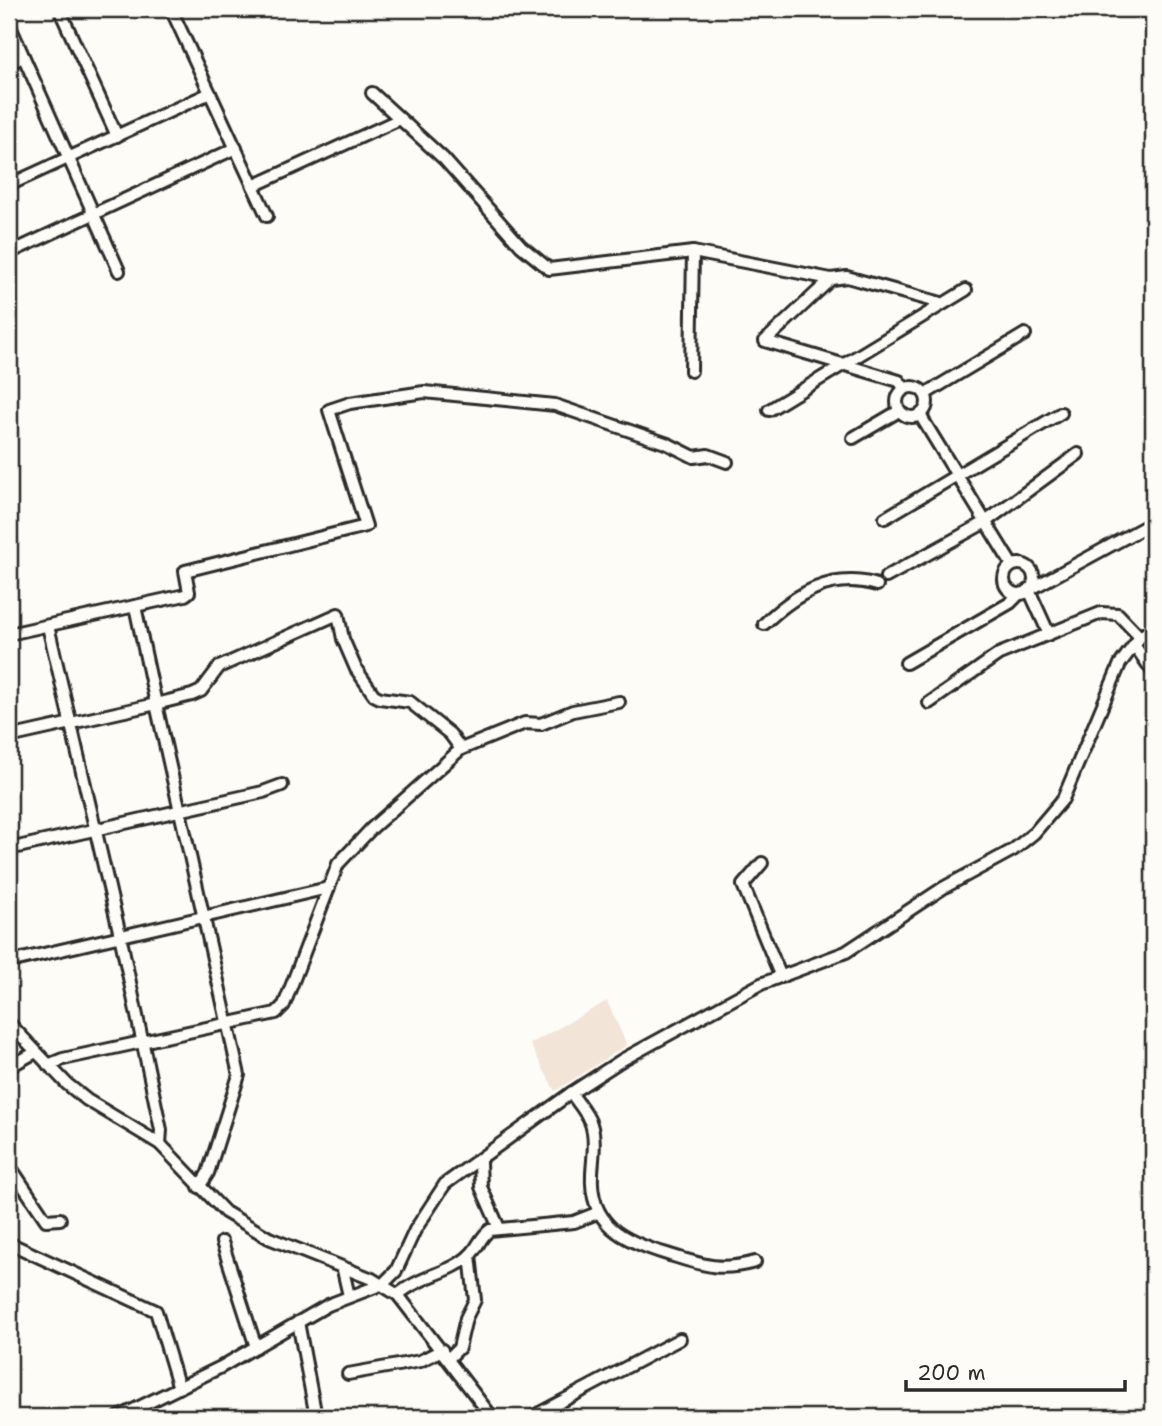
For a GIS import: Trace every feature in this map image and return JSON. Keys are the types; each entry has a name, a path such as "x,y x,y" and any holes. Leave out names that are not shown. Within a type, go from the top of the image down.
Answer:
{"street":[{"path":"171,9 267,216"},
{"path":"61,13 117,136"},
{"path":"9,24 119,271"},
{"path":"9,64 22,57"},
{"path":"9,185 210,93"},
{"path":"372,93 444,159 521,246 549,269 693,252 831,279 847,276 941,303"},
{"path":"253,186 400,119"},
{"path":"9,253 236,148"},
{"path":"691,371 693,252"},
{"path":"831,279 765,341 899,381 905,388"},
{"path":"769,410 966,290"},
{"path":"925,394 1025,334"},
{"path":"915,387 925,394 927,405 920,415 908,417 899,411 898,396 905,388 915,387"},
{"path":"9,634 185,595 189,592 185,571 366,526 329,410 350,403 424,393 555,405 668,444 694,457 708,455 727,462"},
{"path":"853,438 899,411"},
{"path":"886,518 1061,413"},
{"path":"920,415 1012,565"},
{"path":"886,577 984,523 1078,454"},
{"path":"906,663 1010,603 1024,592 1150,524"},
{"path":"1022,564 1030,568 1034,577 1024,592 1010,591 1004,582 1005,572 1012,565 1022,564"},
{"path":"764,624 790,600 817,586 853,579 877,585"},
{"path":"1024,592 1049,634"},
{"path":"135,606 239,1075 208,1173 199,1187"},
{"path":"929,703 999,654 1109,611 1128,621 1153,672"},
{"path":"9,737 192,695 201,691 219,667 338,614 343,639 356,669 374,695 410,702 450,734 461,749"},
{"path":"48,626 93,830 120,935 161,1130 160,1144"},
{"path":"118,1417 180,1388 349,1296 383,1284 396,1272 435,1195 445,1184 480,1162 571,1093 622,1060 761,984 846,952 943,888 1013,850 1034,833 1063,799 1120,664 1153,628"},
{"path":"48,1065 63,1059 276,1013 285,1005 338,864 372,828 461,749 525,723 541,724 573,711 619,702"},
{"path":"9,849 263,792 282,785"},
{"path":"762,863 743,885 780,977"},
{"path":"9,962 328,888"},
{"path":"9,1023 48,1065 87,1100 160,1144 225,1213 244,1225 343,1270 383,1284 398,1295 492,1417"},
{"path":"9,1067 36,1052"},
{"path":"571,1093 592,1126 592,1178 597,1213 617,1233 650,1249 713,1268 732,1269 755,1262"},
{"path":"480,1162 481,1187 499,1228"},
{"path":"9,1165 46,1220 60,1219"},
{"path":"398,1295 411,1283 470,1255 481,1237 490,1230 574,1222 597,1213"},
{"path":"222,1242 256,1347"},
{"path":"9,1243 156,1311 180,1388"},
{"path":"348,1374 420,1361 445,1355 458,1348 466,1318 475,1300 470,1255"},
{"path":"343,1270 349,1296"},
{"path":"298,1322 316,1417"},
{"path":"532,1417 680,1339"}],"shaded area":[{"path":"607,1001 627,1045 555,1091 530,1044"}]}
